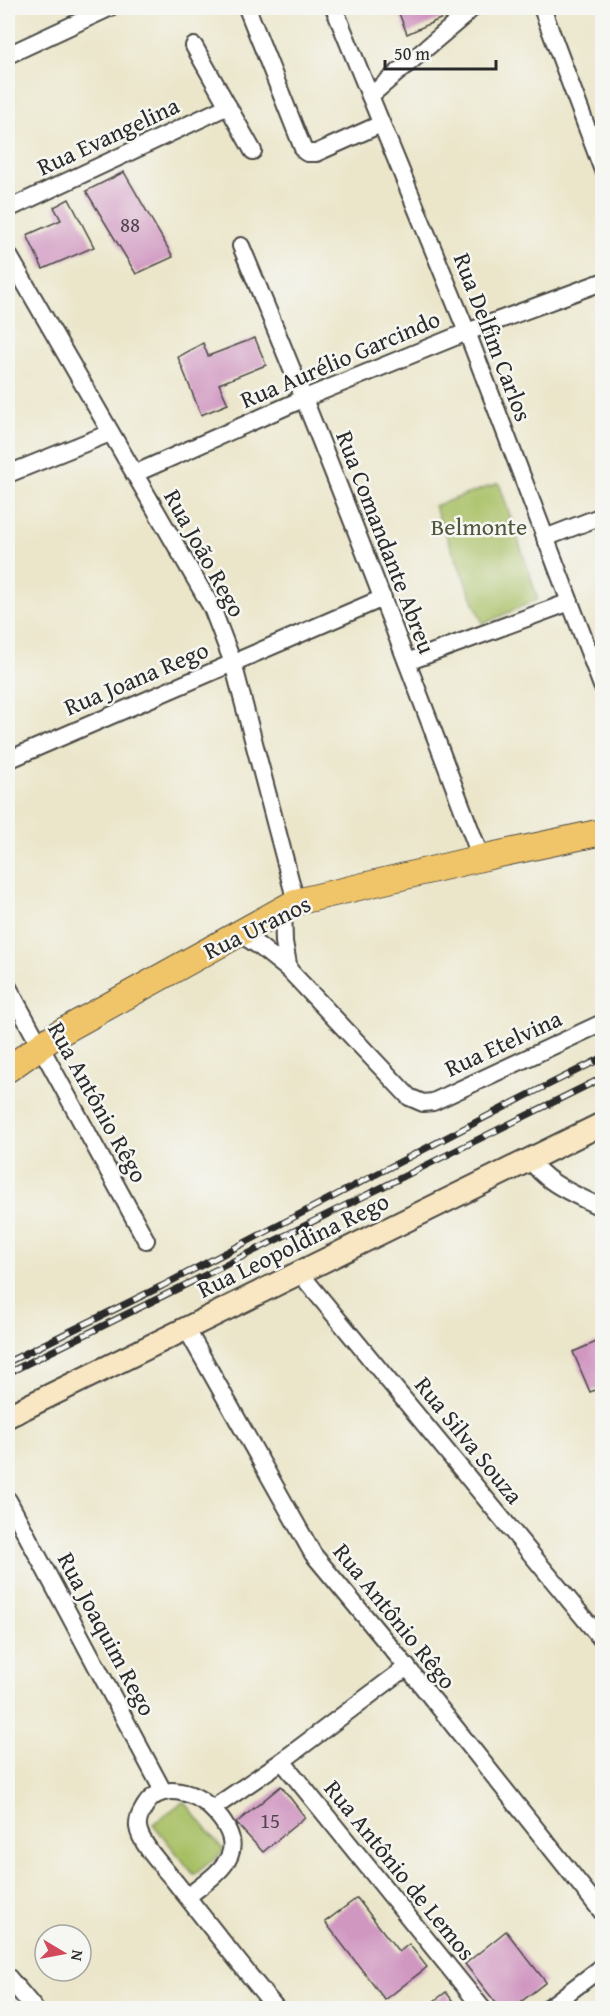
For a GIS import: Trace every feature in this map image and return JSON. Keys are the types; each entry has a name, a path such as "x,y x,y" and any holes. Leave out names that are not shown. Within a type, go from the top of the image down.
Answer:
{"main road":[{"name":"Rua Uranos","path":"8,1069 39,1046 290,905 481,858 603,832"},
{"name":"Rua Leopoldina Rego","path":"8,1416 603,1124"}],"street":[{"path":"8,55 109,8"},
{"path":"247,8 304,151 316,153 381,124"},
{"name":"Rua Delfim Carlos","path":"334,8 466,332 603,686"},
{"path":"370,96 472,8"},
{"path":"542,8 603,168"},
{"path":"194,46 253,151"},
{"name":"Rua Evangelina","path":"8,209 228,106"},
{"name":"Rua Comandante Abreu","path":"241,246 305,398 481,858"},
{"name":"Rua João Rego","path":"8,254 212,608 233,663 290,905 284,942 289,970"},
{"name":"Rua Aurélio Garcindo","path":"134,474 305,398 466,332 603,282"},
{"path":"8,474 110,433"},
{"path":"545,538 603,516"},
{"name":"Rua Joana Rego","path":"8,760 383,598"},
{"path":"407,662 570,602"},
{"path":"239,933 289,970"},
{"name":"Rua Etelvina","path":"289,970 409,1096 423,1103 433,1102 603,1023"},
{"name":"Rua Antônio Rêgo","path":"8,987 146,1240"},
{"path":"530,1159 535,1169 549,1180 603,1208"},
{"name":"Rua Silva Souza","path":"299,1272 603,1640"},
{"name":"Rua Antônio Rêgo","path":"186,1328 313,1554 603,1912"},
{"name":"Rua Joaquim Rego","path":"8,1500 164,1791"},
{"path":"212,1809 282,1761 406,1667"},
{"name":"Rua Antônio de Lemos","path":"282,1761 482,2008"},
{"path":"187,1897 214,1876 227,1862 232,1850 232,1841 230,1832 212,1809 192,1795 164,1791 148,1801 140,1814 137,1824 139,1834 187,1897 276,2008"},
{"path":"548,2008 603,1967"},
{"path":"8,1977 34,2008"}],"green space":[{"name":"Belmonte","path":"499,483 538,599 483,624 434,506"},
{"path":"184,1801 224,1851 194,1875 153,1824"}],"building":[{"path":"397,8 458,8 449,15 407,34"},
{"path":"124,172 173,257 136,274 86,191"},
{"path":"69,199 94,247 43,269 27,235 61,220 54,207"},
{"path":"255,338 266,365 219,384 228,404 201,415 178,357 203,343 208,356"},
{"path":"603,1339 603,1387 590,1392 573,1352"},
{"path":"281,1786 305,1817 263,1852 236,1823"},
{"path":"357,1898 399,1952 409,1944 427,1967 385,2000 325,1922"},
{"path":"506,1931 546,1982 513,2008 500,2008 465,1964"},
{"path":"446,1992 458,2008 425,2008"}],"railway":[{"path":"8,1362 162,1286 602,1058"},
{"path":"8,1373 602,1078"}]}
